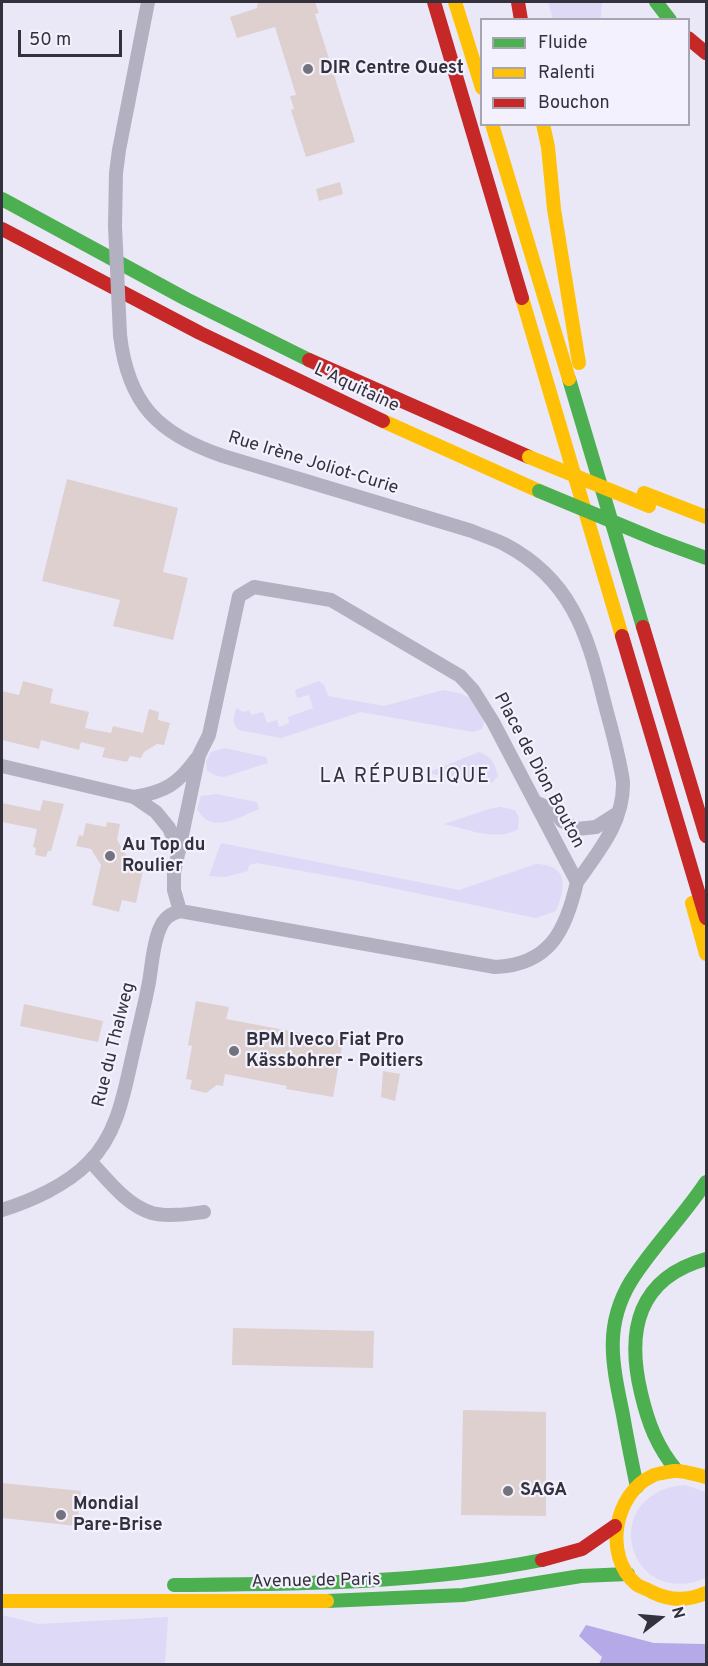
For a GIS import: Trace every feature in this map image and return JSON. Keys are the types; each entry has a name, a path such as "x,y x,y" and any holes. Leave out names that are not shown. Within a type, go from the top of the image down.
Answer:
{"main road":[{"path":"434,2 706,918"},
{"path":"455,2 480,82"},
{"path":"518,2 521,18"},
{"path":"656,2 668,18"},
{"path":"690,40 706,53"},
{"path":"493,126 706,836"},
{"path":"543,126 548,147 555,220 583,385 596,437 650,617 660,677"},
{"path":"548,147 549,126"},
{"name":"L'Aquitaine","path":"2,200 99,254 236,324 374,390 647,500"},
{"name":"L'Aquitaine","path":"2,229 89,277 394,426 538,491 706,558"},
{"path":"647,500 706,517"},
{"path":"647,500 706,528"},
{"path":"666,699 695,762 706,799"},
{"path":"661,765 674,837 706,954"},
{"path":"637,1487 612,1361 615,1316 627,1287 639,1269 706,1182"},
{"path":"677,1471 663,1455 651,1434 633,1355 634,1338 637,1322 652,1292 672,1273 684,1266 706,1259"},
{"path":"705,1595 671,1599 655,1595 641,1587 628,1574 620,1560 615,1543 615,1526 627,1498 637,1487 651,1478 677,1471 691,1472 706,1477"},
{"name":"Avenue de Paris","path":"158,1586 294,1584 412,1578 480,1570 574,1552 598,1540 615,1526"},
{"name":"Avenue de Paris","path":"2,1601 297,1601 417,1598 485,1593 589,1575 628,1574"}],"street":[{"name":"Rue Irène Joliot-Curie","path":"148,3 116,173 115,226 120,335 123,361 130,381 155,419 178,438 197,447 472,531 505,544 527,557 546,573 564,594 579,619 589,644 620,765 623,796 614,828 606,843 577,882"},
{"name":"Place de Dion Bouton","path":"180,911 174,890 174,873 199,755 209,735 239,596 254,587 331,600 460,676 473,690 493,722 577,882"},
{"path":"2,766 134,797 149,795 172,786 185,775 199,755"},
{"path":"134,797 156,812 169,828 179,851"},
{"path":"535,802 553,810 562,821 577,829 596,827 618,813"},
{"path":"180,911 495,968 512,967 545,951 557,937 566,921 577,882"},
{"name":"Rue du Thalweg","path":"2,1210 56,1186 90,1161 110,1133 121,1104 159,930 164,920 180,911"},
{"path":"90,1161 122,1196 152,1213 204,1212"}],"shaded area":[{"path":"548,2 602,2 601,17 553,18"},
{"path":"319,681 324,685 328,696 384,706 443,690 459,693 472,699 484,722 482,729 473,732 361,712 281,738 239,730 235,725 236,708 244,712 249,710 251,715 263,712 267,723 277,720 279,727 289,723 288,717 313,708 309,695 297,698 295,690"},
{"path":"225,748 266,757 268,763 224,777 207,771 206,761 211,752"},
{"path":"479,752 490,758 494,764 498,776 493,782 483,784 427,773"},
{"path":"216,794 257,802 259,809 234,820 217,823 210,821 203,817 197,809 201,796"},
{"path":"500,807 515,810 519,818 518,829 510,833 492,834 444,824 489,809"},
{"path":"221,843 459,890 536,864 547,865 559,873 563,886 562,894 556,911 536,918 358,881 257,863 249,865 248,871 225,877 209,876"},
{"path":"685,1485 706,1492 706,1578 679,1584 657,1578 641,1565 632,1546 632,1526 640,1507 657,1492"},
{"path":"2,1615 38,1624 168,1617 165,1664 2,1664"},
{"path":"586,1625 654,1643 706,1644 706,1664 599,1664 602,1657 579,1636"}],"building":[{"name":"DIR Centre Ouest","path":"258,2 315,2 319,13 315,14 355,142 306,157 291,110 294,109 290,96 296,95 275,27 237,38 230,17 257,8"},
{"path":"340,182 343,194 319,201 316,189"},
{"path":"67,479 178,508 163,572 188,578 173,640 113,626 120,600 42,581"},
{"path":"23,681 53,689 50,703 89,712 85,728 111,733 113,726 143,733 149,709 159,712 158,720 170,723 164,745 157,744 144,752 141,758 130,756 127,762 102,757 105,748 81,742 79,750 41,740 39,749 2,740 2,691 19,695"},
{"path":"43,800 64,804 51,851 48,851 46,857 35,855 36,848 33,847 37,829 2,822 2,803 40,811"},
{"path":"107,822 120,824 117,840 128,858 145,861 136,903 122,900 119,912 92,905 101,865 91,849 76,846 79,835 83,836 86,823 106,827"},
{"path":"196,1001 229,1007 226,1019 343,1041 333,1097 286,1089 287,1086 225,1074 223,1086 217,1085 206,1093 190,1089 192,1080 186,1079 192,1046 188,1045"},
{"path":"24,1004 103,1021 98,1042 20,1026"},
{"path":"383,1071 400,1074 395,1101 381,1097"},
{"path":"233,1328 374,1331 373,1368 232,1365"},
{"path":"463,1410 546,1412 546,1516 461,1515"},
{"path":"2,1483 81,1491 77,1526 2,1518"}],"traffic: fast":[{"path":"656,2 668,18"},
{"path":"2,199 186,299 309,360"},
{"path":"569,379 643,627"},
{"path":"539,491 657,540"},
{"path":"657,540 706,558"},
{"path":"637,1487 614,1363 613,1347 617,1314 631,1281 706,1182"},
{"path":"677,1471 659,1444 644,1404 637,1370 635,1348 637,1328 642,1309 665,1279 683,1268 706,1259"},
{"path":"174,1585 313,1583 405,1578 451,1574 542,1560"},
{"path":"327,1601 463,1595 581,1576 628,1574"}],"traffic: slow":[{"path":"455,2 480,82"},
{"path":"493,126 569,379"},
{"path":"543,126 548,147 554,209 579,363"},
{"path":"522,298 622,636"},
{"path":"383,421 539,491"},
{"path":"529,457 649,506"},
{"path":"644,493 706,517"},
{"path":"692,903 706,954"},
{"path":"706,1477 674,1471 654,1475 639,1485 629,1497 617,1526 619,1558 626,1572 636,1584 659,1595 672,1598 686,1599 706,1593"},
{"path":"2,1601 327,1601"}],"traffic: jam":[{"path":"434,2 522,298"},
{"path":"518,2 521,18"},
{"path":"690,40 706,53"},
{"path":"2,229 200,333 383,421"},
{"path":"309,360 529,457"},
{"path":"643,627 706,836"},
{"path":"622,636 706,918"},
{"path":"542,1560 582,1549 615,1526"}],"place":[{"name":"DIR Centre Ouest","path":"308,69"},
{"name":"Au Top du Roulier","path":"110,856"},
{"name":"BPM Iveco Fiat Pro Kässbohrer - Poitiers","path":"234,1051"},
{"name":"SAGA","path":"508,1491"},
{"name":"Mondial Pare-Brise","path":"61,1515"}],"district":[{"name":"LA RÉPUBLIQUE","path":"405,778"}]}
